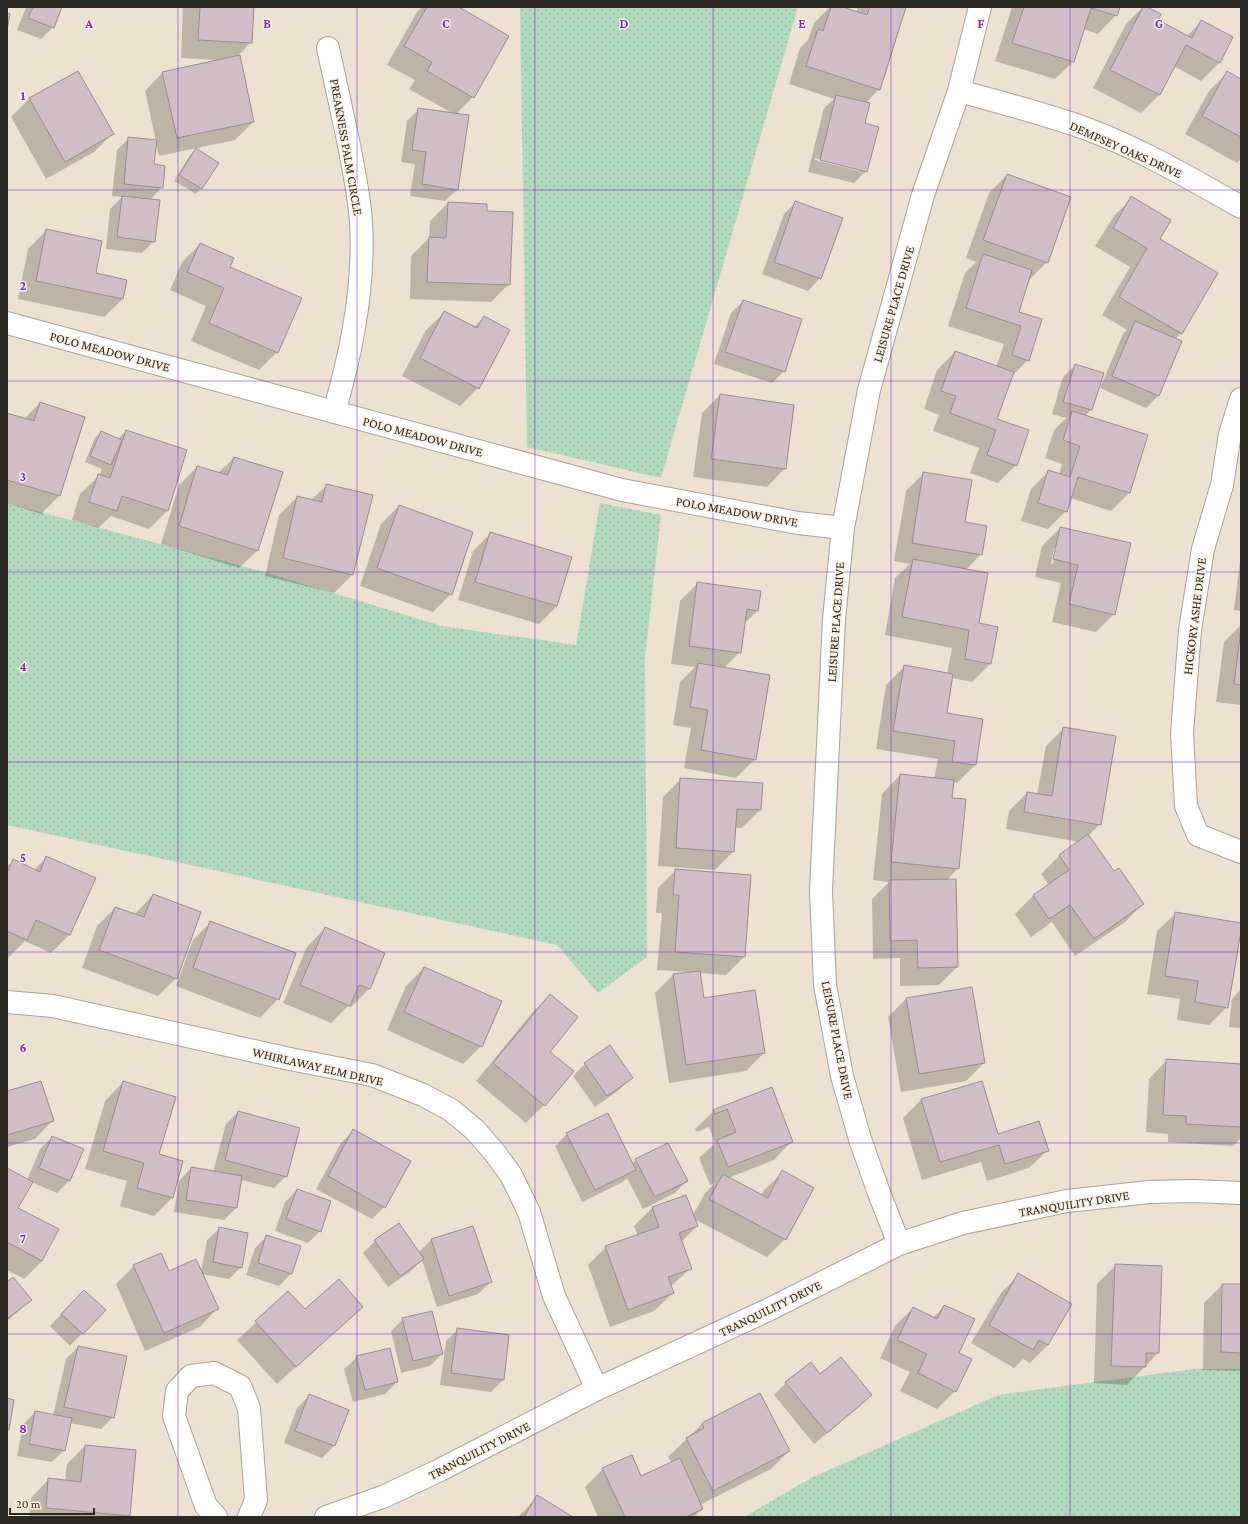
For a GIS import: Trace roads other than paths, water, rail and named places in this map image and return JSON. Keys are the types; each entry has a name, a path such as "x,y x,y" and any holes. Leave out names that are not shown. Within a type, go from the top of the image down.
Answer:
{"street":[{"name":"LEISURE PLACE DRIVE","path":"899,1244 860,1140 842,1076 825,986 821,891 834,619 843,528 869,390 923,196 959,92 980,7"},
{"name":"PREAKNESS PALM CIRCLE","path":"328,48 354,171 361,220 361,262 357,314 344,378 334,412"},
{"name":"DEMPSEY OAKS DRIVE","path":"959,92 1088,129 1162,163 1241,208"},
{"name":"POLO MEADOW DRIVE","path":"7,323 622,490 798,523 843,528"},
{"name":"HICKORY ASHE DRIVE","path":"1241,399 1230,434 1222,485 1203,549 1190,630 1182,733 1186,806 1198,835 1241,852"},
{"name":"WHIRLAWAY ELM DRIVE","path":"7,1002 52,1006 285,1058 372,1075 423,1094 451,1110 475,1130 495,1153 510,1175 529,1212 554,1296 597,1389"},
{"name":"TRANQUILITY DRIVE","path":"326,1517 386,1496 440,1470 597,1389 770,1308 899,1244 964,1223 1067,1201 1149,1192 1193,1191 1241,1193"},
{"path":"216,1517 206,1506 174,1416 177,1390 191,1376 214,1373 240,1386 248,1408 256,1500 249,1517"}]}
